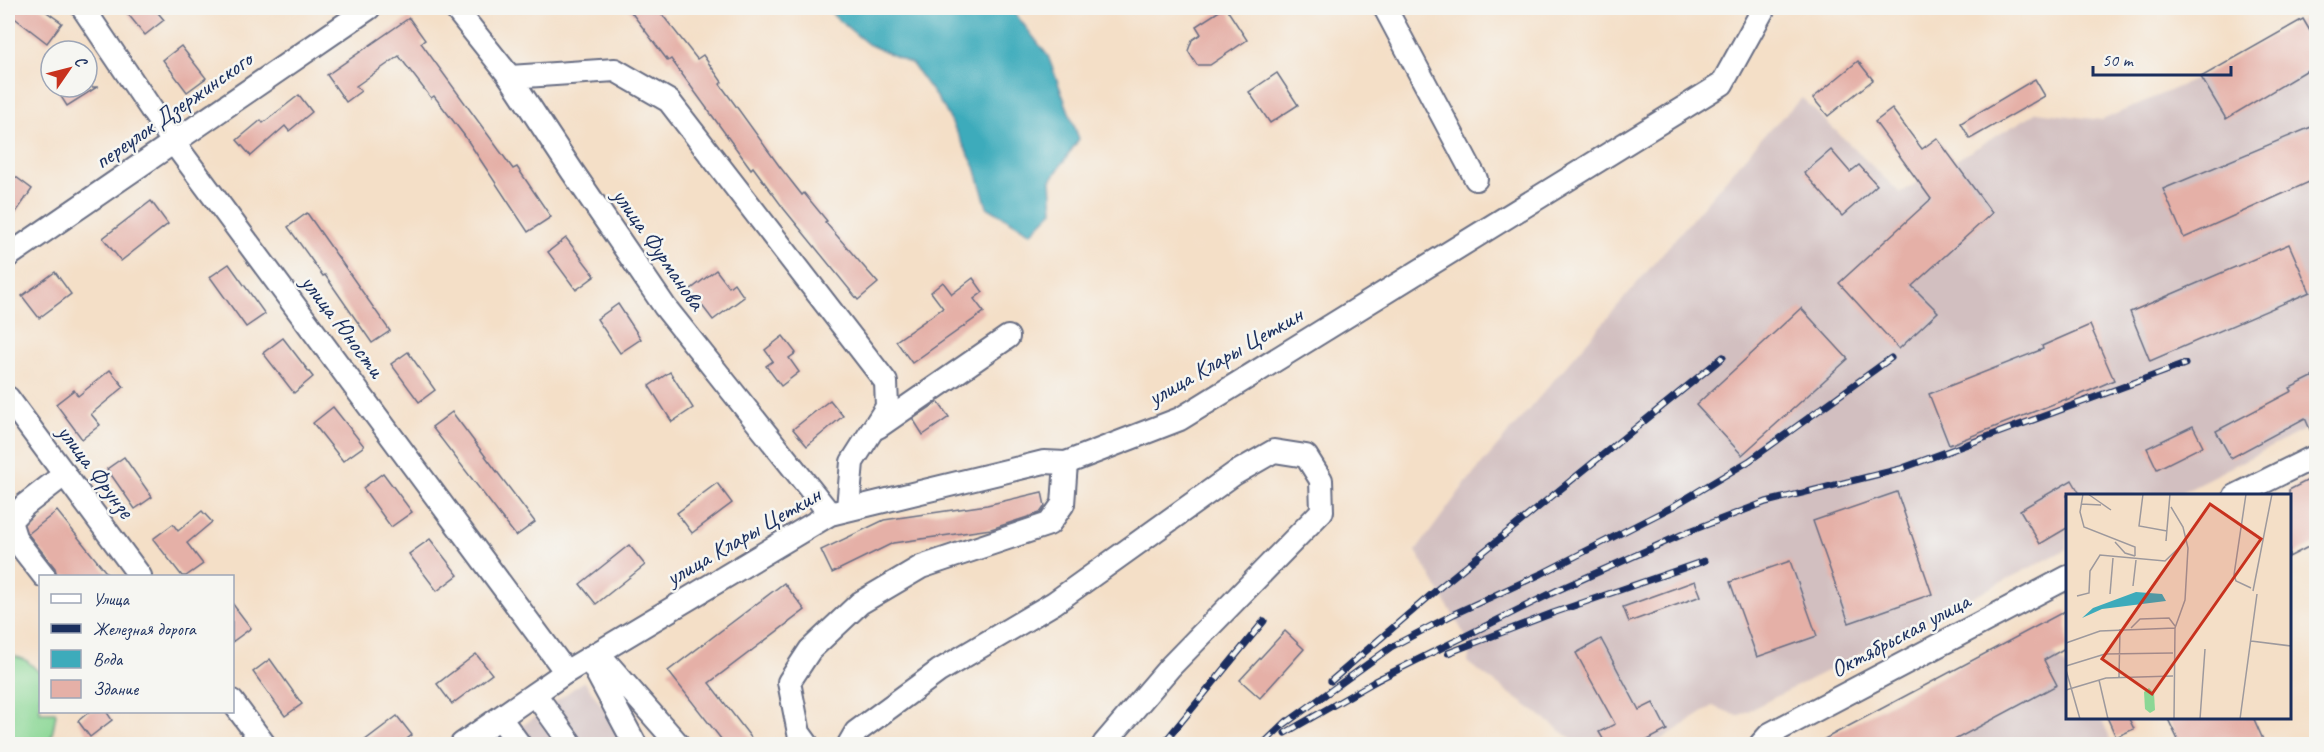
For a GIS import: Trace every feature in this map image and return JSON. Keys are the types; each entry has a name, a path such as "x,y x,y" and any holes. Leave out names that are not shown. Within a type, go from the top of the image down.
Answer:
{"street":[{"name":"улица Юности","path":"83,8 174,143 566,672"},
{"name":"переулок Дзержинского","path":"8,256 369,8"},
{"name":"улица Фурманова","path":"455,8 510,77 665,307 839,511"},
{"path":"1385,8 1476,179"},
{"path":"1744,8 1763,8"},
{"name":"улица Клары Цеткин","path":"462,744 566,672 839,511 1044,462 1066,463 1180,419 1722,84 1763,8"},
{"path":"510,77 615,70 669,100 886,382 887,407 852,462 839,511"},
{"path":"875,429 1008,337"},
{"name":"улица Фрунзе","path":"8,398 140,575"},
{"path":"849,744 856,732 939,671 1054,603 1234,474 1274,451 1306,456 1321,480 1322,511 1170,667 1104,744"},
{"path":"2237,494 2316,456"},
{"path":"807,744 800,733 789,682 810,650 860,603 921,567 1049,524 1063,504 1066,463"},
{"path":"43,575 16,540 10,521 65,474"},
{"name":"Октябрьская улица","path":"1761,744 1770,734 2066,578"},
{"path":"593,656 635,744"},
{"path":"593,656 678,744"},
{"path":"535,694 571,744"},
{"path":"234,704 264,744"},
{"path":"500,718 519,744"}],"shaded area":[{"path":"2316,12 2316,424 2178,494 2066,494 2066,550 1738,716 1713,706 1654,744 1579,744 1468,663 1470,644 1416,551 1465,484 1764,135 1802,98 1900,193 2037,112 2102,120 2201,77"},
{"path":"2028,630 2066,666 2066,719 2101,719 2113,744 1815,744"},
{"path":"584,681 629,744 581,744 552,704"},
{"path":"536,716 557,744 530,744 519,728"}],"green space":[{"path":"8,653 27,661 39,672 39,713 56,714 52,735 46,744 8,744"}],"water":[{"path":"828,8 1011,8 1048,56 1079,139 1051,180 1053,211 1031,233 987,207 975,167 944,108 912,64 868,44 835,17"}],"building":[{"path":"8,8 41,8 62,23 50,39 42,39 8,13"},
{"path":"123,8 154,8 164,20 145,35"},
{"path":"628,8 657,8 697,59 703,55 722,82 720,84 780,167 878,283 858,300 753,167 751,169 671,59 668,61"},
{"path":"1224,8 1247,40 1210,65 1197,65 1188,51 1192,40 1201,34 1196,26"},
{"path":"409,18 425,40 421,43 513,169 517,167 551,217 528,232 464,135 434,96 431,98 399,56 356,86 361,91 346,102 327,75"},
{"path":"2303,19 2316,41 2316,65 2226,119 2201,77"},
{"path":"181,46 206,78 187,92 163,60"},
{"path":"1858,61 1873,80 1828,116 1813,98"},
{"path":"1277,73 1298,105 1270,123 1249,92"},
{"path":"2035,79 2045,96 1970,139 1961,123"},
{"path":"299,95 312,112 289,131 285,126 251,156 237,140 261,120 263,123"},
{"path":"63,99 78,99 67,106"},
{"path":"1892,109 1922,149 1937,138 1992,213 1912,286 1938,312 1899,349 1839,283 1931,199 1875,122"},
{"path":"2316,125 2316,179 2184,238 2163,189"},
{"path":"1831,150 1850,172 1859,165 1877,185 1842,216 1804,173"},
{"path":"8,171 32,189 8,224"},
{"path":"151,201 168,224 121,261 103,238"},
{"path":"307,213 390,331 372,343 325,275 323,276 288,227"},
{"path":"566,238 595,276 576,290 548,252"},
{"path":"2289,244 2310,292 2150,361 2130,312"},
{"path":"229,264 265,314 246,327 210,277"},
{"path":"716,270 729,287 734,283 744,297 713,320 690,290"},
{"path":"55,272 71,294 39,318 22,296"},
{"path":"973,278 983,292 974,299 984,312 912,363 896,341 943,308 931,292 943,282 952,294"},
{"path":"618,304 641,339 620,353 597,319"},
{"path":"1801,308 1848,359 1742,455 1696,405"},
{"path":"2090,325 2114,380 2066,401 2066,399 1949,445 1929,394 2043,349 2042,346"},
{"path":"783,336 796,353 789,358 799,372 781,386 766,366 773,361 765,350"},
{"path":"283,338 313,377 294,393 263,353"},
{"path":"408,352 435,390 419,402 391,364"},
{"path":"110,370 124,387 91,414 100,425 82,439 56,404 74,390 78,396"},
{"path":"670,372 693,408 672,422 649,386"},
{"path":"2316,375 2316,443 2305,418 2231,458 2216,431 2292,391 2290,388"},
{"path":"830,400 843,416 807,446 793,429"},
{"path":"938,402 949,417 923,435 913,419"},
{"path":"333,407 364,446 343,461 313,423"},
{"path":"452,412 535,522 516,536 432,427"},
{"path":"2193,426 2203,446 2157,469 2147,448"},
{"path":"124,457 152,497 135,509 107,469"},
{"path":"383,473 412,512 391,527 363,488"},
{"path":"2316,476 2316,543 2291,556 2291,494 2289,490"},
{"path":"2072,480 2080,494 2066,494 2066,529 2040,544 2020,510"},
{"path":"717,483 732,503 692,533 677,513"},
{"path":"1042,492 1045,506 1040,513 991,529 893,543 832,573 821,550 884,520 987,505"},
{"path":"1897,492 1932,594 1849,623 1813,521"},
{"path":"57,511 108,575 57,575 55,568 28,534"},
{"path":"202,511 212,522 187,543 203,564 187,575 181,575 153,539 173,524 178,531"},
{"path":"430,539 458,575 437,591 409,554"},
{"path":"629,545 645,565 596,604 580,584"},
{"path":"1790,561 1817,636 1757,657 1730,582"},
{"path":"1695,581 1701,596 1629,622 1623,607"},
{"path":"784,583 805,610 709,683 756,744 725,744 668,671"},
{"path":"234,606 251,628 234,641"},
{"path":"2066,611 2066,648 2044,660 2057,685 1947,744 1815,744"},
{"path":"1285,631 1304,649 1260,698 1240,680"},
{"path":"1601,639 1639,710 1653,703 1667,730 1640,744 1606,744 1599,732 1615,724 1576,653"},
{"path":"476,654 492,674 452,704 437,684"},
{"path":"270,659 302,704 285,716 253,672"},
{"path":"88,713 107,713 112,720 90,737 78,721"},
{"path":"397,716 412,735 400,744 360,744"},
{"path":"2108,719 2129,719 2134,729 2116,737"},
{"path":"2168,719 2254,719 2265,744 2180,744"}],"railway":[{"path":"1331,681 1439,588 1723,357"},
{"path":"1282,726 1391,647 1672,507 1749,461 1891,358"},
{"path":"1375,681 1558,590 1690,531 1766,502 1900,469 2185,364"},
{"path":"1448,653 1553,613 1704,561"},
{"path":"1163,744 1264,621"},
{"path":"1285,733 1381,678"},
{"path":"1263,744 1287,721"}]}
